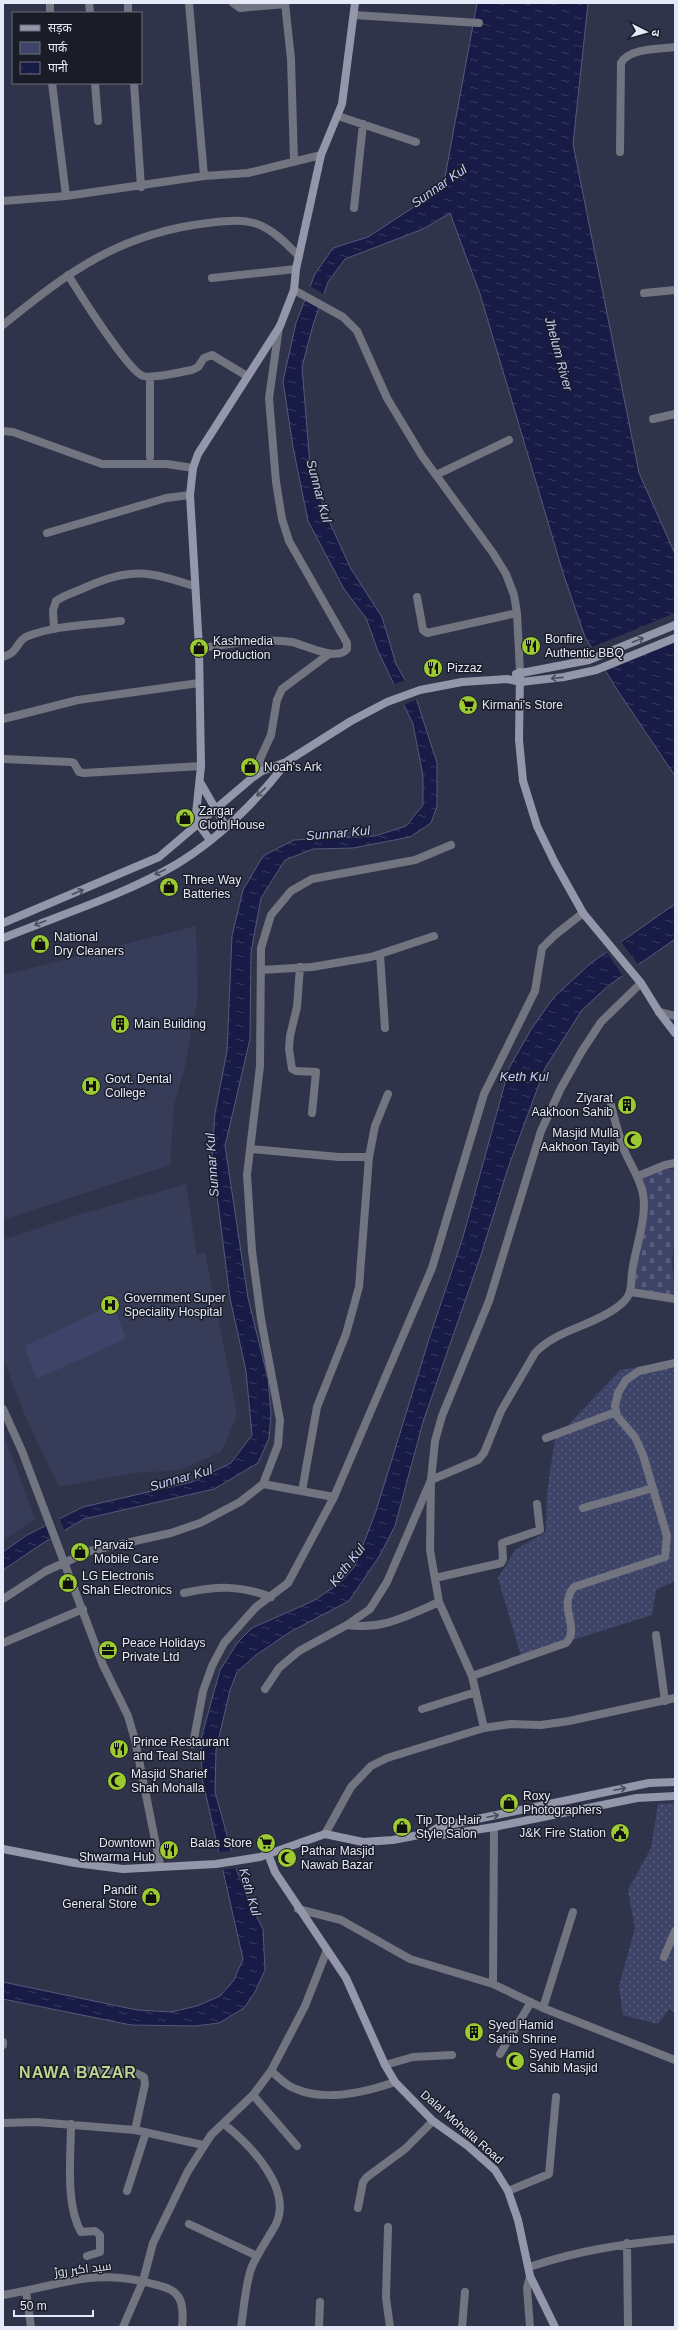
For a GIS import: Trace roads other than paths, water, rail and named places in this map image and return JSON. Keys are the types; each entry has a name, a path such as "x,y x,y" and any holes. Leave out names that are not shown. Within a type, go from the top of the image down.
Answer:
{"main road":[{"path":"210,840 199,825 196,814 202,766 198,683 199,648 194,586 190,495 193,468 198,454 280,326 294,290 296,269 321,155 338,116 349,58 355,3"},
{"path":"507,679 520,672 589,660 675,625"},
{"path":"3,923 158,857 262,772 286,762 351,721 387,702 420,690 462,682 507,679 520,682 564,677 596,670 675,638"},
{"path":"520,672 519,740 523,780 537,826 555,863 584,913 606,938 641,983 659,1012 675,1033"},
{"path":"3,938 130,886 177,864 226,827 271,783 286,762"},
{"path":"200,782 226,827"},
{"path":"429,1833 439,1827 567,1800 649,1783 675,1782"},
{"path":"3,1849 75,1863 124,1869 216,1864 260,1857 325,1834 364,1842 394,1840 429,1833 442,1834 494,1828 637,1798 675,1796"},
{"name":"Dalal Mohalla Road","path":"268,1854 275,1872 298,1909 328,1950 346,1978 385,2066 395,2082 433,2121 468,2146 495,2170 508,2191 518,2220 530,2276 555,2327"}],"street":[{"path":"189,3 204,176"},
{"path":"233,3 240,8 285,4 292,59 294,162"},
{"path":"354,15 479,23"},
{"path":"620,152 621,63 623,59 631,54 675,47"},
{"path":"52,84 66,196"},
{"path":"95,84 98,121"},
{"path":"134,84 141,187"},
{"path":"338,116 416,142"},
{"path":"354,208 363,124"},
{"path":"3,201 66,196 141,187 204,176 248,173 321,155"},
{"path":"3,325 68,275 106,252 132,240 187,225 227,221 246,221 261,225 277,235 299,256"},
{"path":"212,278 296,269"},
{"path":"68,275 96,319 132,368 141,375 150,376 192,370 198,366 204,358 212,355 247,376"},
{"path":"294,290 351,323 357,331 387,398 436,475 493,553 506,574 514,595 517,614 520,672"},
{"path":"644,293 675,290"},
{"path":"199,648 284,641 302,644 335,655 345,651 346,643 289,541 282,519 276,482 269,398 280,326"},
{"path":"150,376 150,457"},
{"path":"653,419 675,414"},
{"path":"3,431 13,432 102,464 153,463 193,468"},
{"path":"436,475 509,440"},
{"path":"46,533 166,498 190,495"},
{"path":"54,629 53,610 56,601 107,577 120,574 149,573 194,586"},
{"path":"417,597 423,630 427,633 517,614"},
{"path":"3,657 14,652 24,638 54,629 121,621"},
{"path":"262,772 260,759 271,735 277,700 282,689 329,654"},
{"path":"3,719 78,700 198,683"},
{"path":"3,759 72,762 79,772 84,773 202,766"},
{"path":"3,1599 46,1570 90,1551 159,1536 200,1523 240,1502 262,1484 278,1445 280,1420 261,1319 252,1251 247,1176 260,1066 261,948 271,915 291,891 312,879 415,860 451,845"},
{"path":"193,1744 197,1714 212,1666 224,1643 256,1607 288,1583 296,1572 334,1497 432,1268 484,1094 535,992 542,948 555,935 584,913"},
{"path":"261,970 300,967 380,955 434,936"},
{"path":"380,955 385,1028"},
{"path":"300,967 297,1007 289,1048 292,1069 296,1071 316,1072 312,1113"},
{"path":"484,1728 472,1676 439,1602 430,1550 431,1480 435,1441 442,1416 489,1301 541,1131 561,1088 585,1045 601,1022 641,983"},
{"path":"659,1012 675,1016"},
{"path":"302,1491 317,1407 346,1334 359,1287 369,1157 375,1126 388,1094"},
{"path":"265,1688 279,1668 299,1651 347,1625 370,1609 387,1582 431,1480 478,1460 484,1453 501,1411 541,1345 590,1324 625,1302 631,1292 632,1269 643,1213 643,1195 638,1176 621,1142 611,1105"},
{"path":"251,1149 339,1157 369,1157"},
{"path":"638,1176 665,1165 675,1163"},
{"path":"631,1292 675,1299"},
{"path":"472,1676 566,1643 571,1634 567,1600 574,1587 665,1556 667,1536 643,1455 635,1437 616,1412 615,1406 618,1393 626,1380 640,1372 675,1362"},
{"path":"3,1409 22,1450 47,1514 103,1666 128,1716 135,1740 160,1866"},
{"path":"546,1438 616,1412"},
{"path":"262,1484 334,1497"},
{"path":"583,1508 653,1488"},
{"path":"435,1578 501,1562 503,1559 502,1543 540,1530 537,1504"},
{"path":"184,1593 222,1587 242,1588 271,1597"},
{"path":"347,1625 365,1628 387,1624 439,1602"},
{"path":"3,1643 83,1609"},
{"path":"656,1635 665,1701"},
{"path":"422,1709 476,1692"},
{"path":"325,1834 351,1787 371,1766 387,1758 484,1728 511,1724 540,1725 569,1722 675,1698"},
{"path":"494,1828 494,1984"},
{"path":"298,1909 341,1920 410,1959 494,1984 543,2008 675,2060"},
{"path":"543,2008 573,1912"},
{"path":"664,1957 675,1930"},
{"path":"123,2327 143,2281 153,2243 188,2171 210,2135 224,2124 253,2095 271,2071 305,2006 328,1950"},
{"path":"500,2054 531,2002"},
{"path":"385,2066 413,2057 452,2056"},
{"path":"78,2070 136,2073 144,2077 145,2084 136,2130"},
{"path":"271,2071 295,2089 318,2094 344,2095 368,2091 395,2082"},
{"path":"253,2095 297,2146"},
{"path":"508,2191 549,2174 556,2097"},
{"path":"358,2208 363,2182 367,2176 405,2149 433,2121"},
{"path":"3,2123 36,2122 136,2130 204,2145"},
{"path":"72,2124 70,2187 74,2208 81,2232 95,2231 100,2236 100,2252 86,2256"},
{"path":"224,2124 237,2134 266,2168 279,2199 279,2214 276,2223 257,2256 251,2270 241,2327"},
{"path":"127,2191 146,2132"},
{"path":"189,2224 257,2256"},
{"path":"388,2226 386,2298 390,2327"},
{"path":"529,2267 567,2254 627,2243 675,2239"},
{"path":"627,2243 628,2327"},
{"name":"سید اکبر روڑ","path":"3,2295 67,2281 107,2276 126,2277 169,2288 177,2293 182,2306 182,2327"},
{"path":"530,2276 527,2288 530,2327"},
{"path":"26,2291 31,2327"},
{"path":"462,2327 465,2292"},
{"path":"319,2327 320,2302"}],"water":[{"name":"Jhelum River","path":"477,3 588,3 573,144 639,473 675,554 675,776 616,688 585,637 564,576 480,294 450,213 423,229 345,259 328,282 313,325 302,367 310,465 325,512 351,569 382,617 396,664 417,701 437,763 437,806 431,823 410,837 353,848 313,849 285,860 261,898 251,952 250,1039 225,1146 248,1298 268,1379 271,1414 269,1438 258,1463 214,1489 84,1519 43,1543 3,1570 3,1552 27,1535 83,1507 192,1482 231,1463 252,1435 246,1371 230,1298 212,1155 215,1113 227,1051 232,936 243,890 263,856 294,840 375,836 406,826 423,805 423,776 413,724 378,651 366,618 344,589 308,521 293,447 283,381 296,323 315,274 333,248 368,237 443,188"},
{"name":"Keth Kul","path":"675,904 675,939 608,986 582,1010 545,1068 508,1168 481,1255 423,1422 395,1526 380,1555 349,1601 290,1632 256,1655 237,1672 230,1690 216,1750 215,1792 237,1871 250,1904 263,1929 265,1970 255,1992 244,2008 219,2023 195,2026 131,2025 3,1999 3,1982 137,2010 171,2012 197,2006 220,1996 234,1980 243,1959 202,1778 201,1739 220,1670 238,1642 252,1628 313,1601 340,1583 355,1566 376,1511 429,1339 463,1237 509,1068 532,1028 554,997 591,963"}],"place":[{"name":"Bonfire Authentic BBQ","path":"531,646"},
{"name":"Kashmedia Production","path":"199,648"},
{"name":"Pizzaz","path":"433,668"},
{"name":"Kirmani's Store","path":"468,705"},
{"name":"Noah's Ark","path":"250,767"},
{"name":"Zargar Cloth House","path":"185,818"},
{"name":"Three Way Batteries","path":"169,887"},
{"name":"National Dry Cleaners","path":"40,944"},
{"name":"Main Building","path":"120,1024"},
{"name":"Govt. Dental College","path":"91,1086"},
{"name":"Ziyarat Aakhoon Sahib","path":"627,1105"},
{"name":"Masjid Mulla Aakhoon Tayib","path":"633,1140"},
{"name":"Government Super Speciality Hospital","path":"110,1305"},
{"name":"Parvaiz Mobile Care","path":"80,1552"},
{"name":"LG Electronis Shah Electronics","path":"68,1583"},
{"name":"Peace Holidays Private Ltd","path":"108,1650"},
{"name":"Prince Restaurant and Teal Stall","path":"119,1749"},
{"name":"Masjid Sharief Shah Mohalla","path":"117,1781"},
{"name":"Roxy Photographers","path":"509,1803"},
{"name":"Tip Top Hair Style Salon","path":"402,1827"},
{"name":"J&K Fire Station","path":"620,1833"},
{"name":"Balas Store","path":"266,1843"},
{"name":"Downtown Shwarma Hub","path":"169,1850"},
{"name":"Pathar Masjid Nawab Bazar","path":"287,1858"},
{"name":"Pandit General Store","path":"151,1897"},
{"name":"Syed Hamid Sahib Shrine","path":"474,2032"},
{"name":"Syed Hamid Sahib Masjid","path":"515,2061"}],"district":[{"name":"NAWA BAZAR","path":"78,2072"}],"water label":[{"name":"Sunnar Kul","path":"439,186"},
{"name":"Sunnar Kul","path":"319,491"},
{"name":"Sunnar Kul","path":"338,833"},
{"name":"Sunnar Kul","path":"212,1165"},
{"name":"Sunnar Kul","path":"181,1478"}]}
